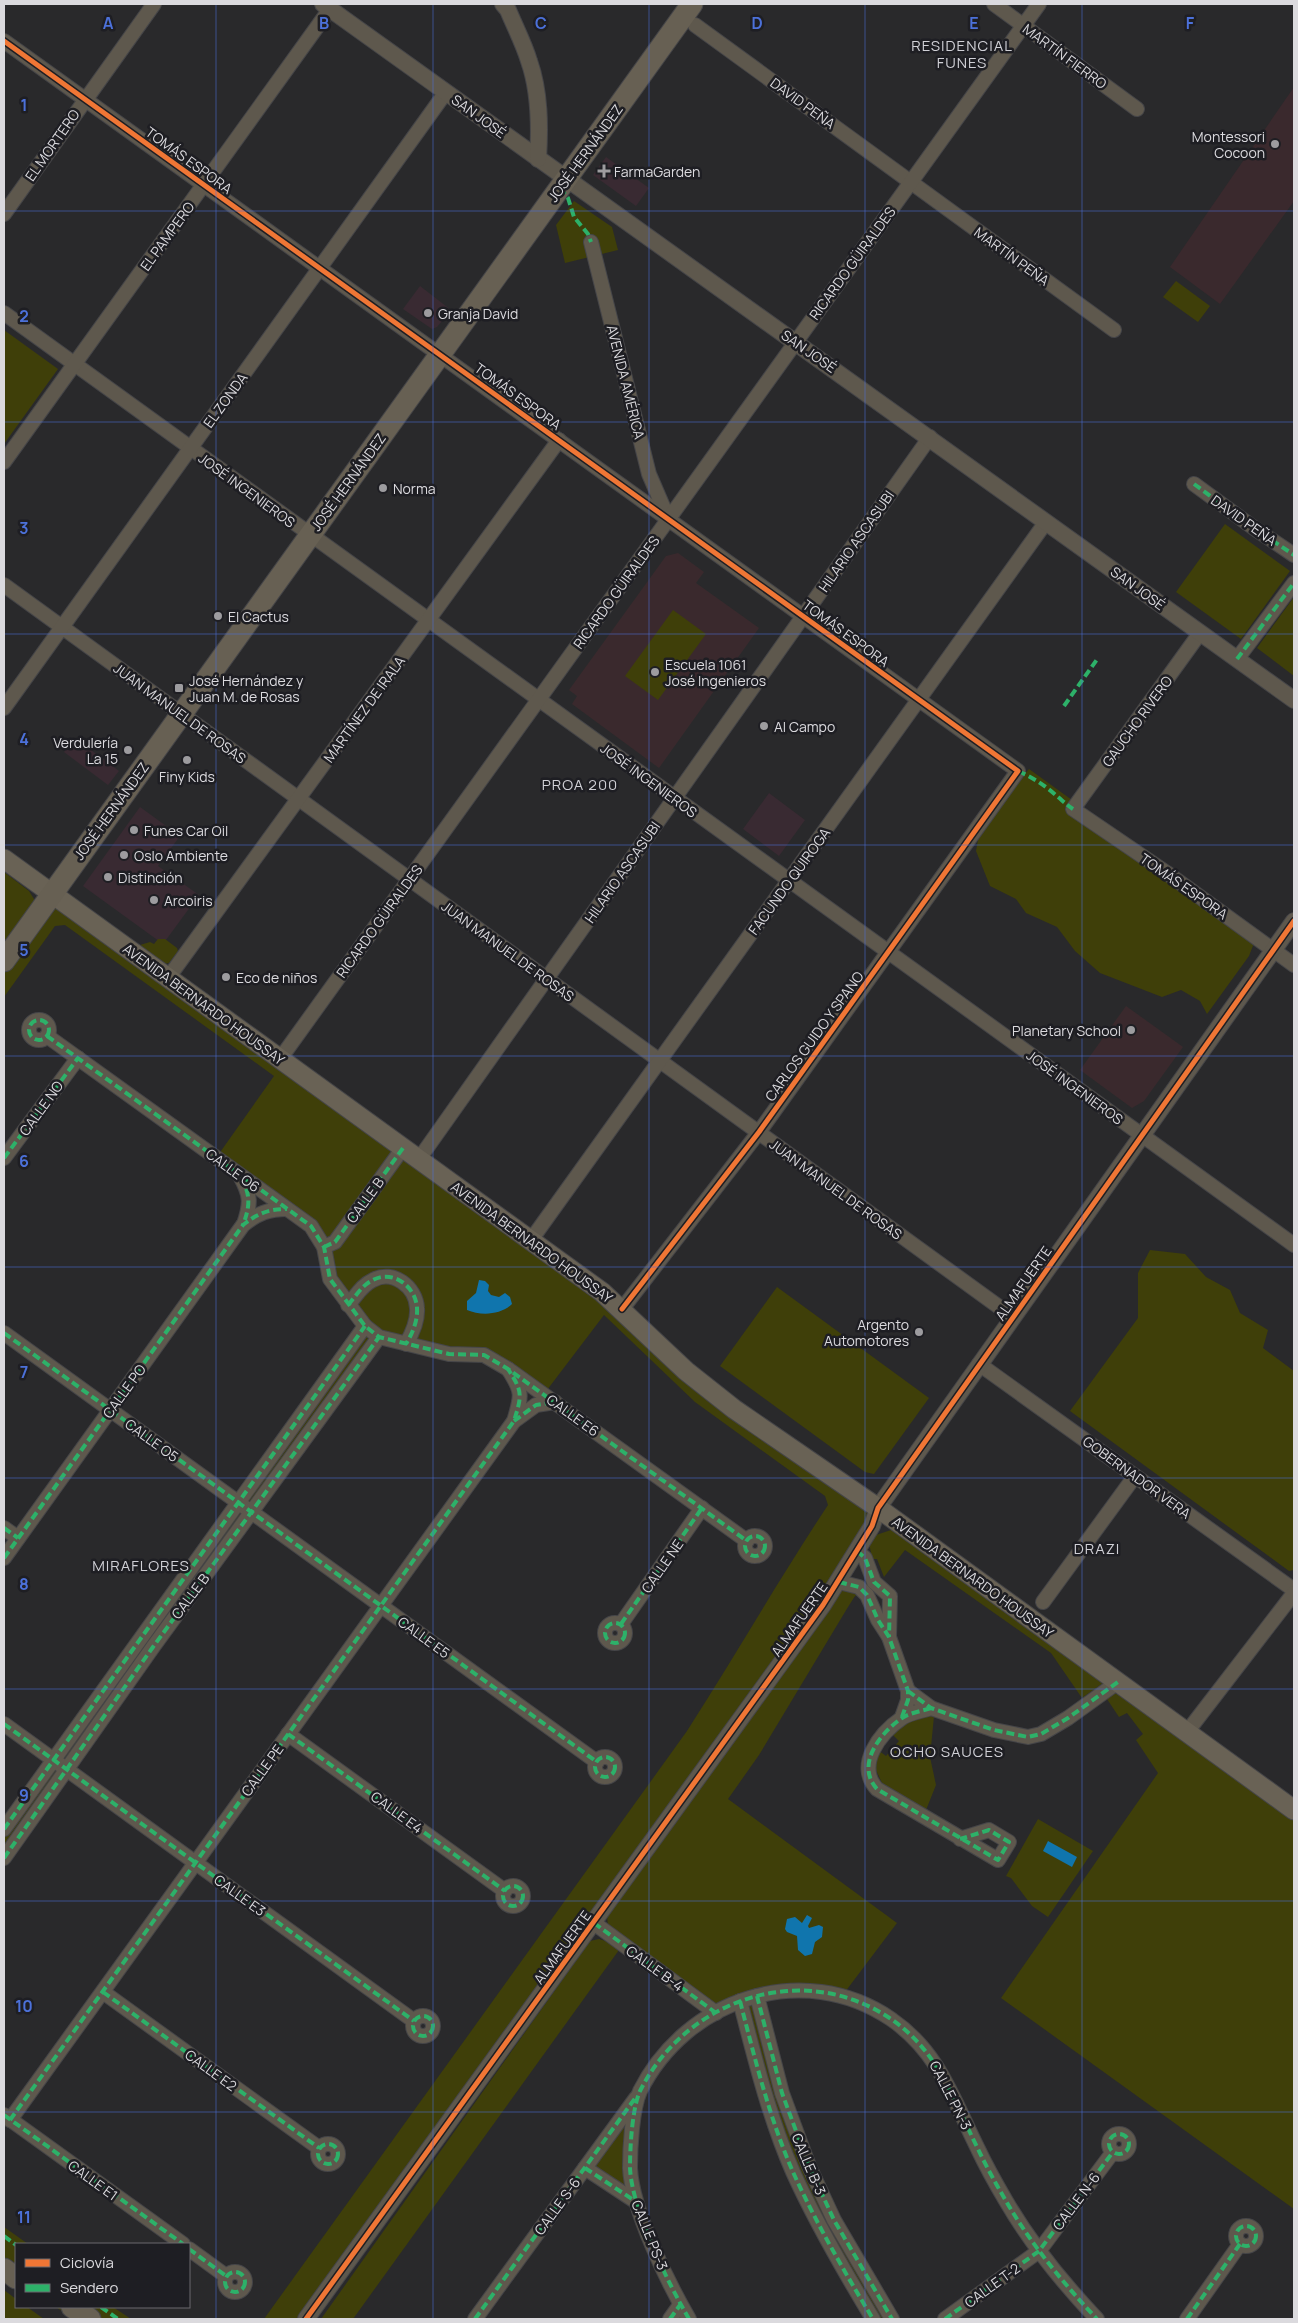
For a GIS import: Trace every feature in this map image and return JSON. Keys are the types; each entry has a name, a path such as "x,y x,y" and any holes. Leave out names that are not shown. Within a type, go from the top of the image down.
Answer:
{"main road":[{"name":"JOSÉ HERNÁNDEZ","path":"4,961 692,4"},
{"name":"AVENIDA BERNARDO HOUSSAY","path":"4,859 531,1240 622,1309 651,1340 734,1409 878,1508 1294,1810"},
{"path":"4,2258 15,2265"},
{"path":"4,2269 15,2277"},
{"path":"57,2308 73,2319"},
{"path":"74,2308 90,2319"}],"street":[{"name":"EL MORTERO","path":"4,214 154,4"},
{"path":"503,4 508,10 530,62 538,106 540,133 538,159"},
{"name":"MARTÍN FIERRO","path":"994,4 1137,109"},
{"name":"RICARDO GÜIRALDES","path":"280,1059 1039,4"},
{"name":"SAN JOSÉ","path":"326,6 930,437 1294,700"},
{"name":"EL PAMPERO","path":"4,462 204,184 326,6"},
{"name":"DAVID PEÑA","path":"695,25 911,182"},
{"name":"TOMÁS ESPORA","path":"4,41 1018,771"},
{"name":"EL ZONDA","path":"4,708 446,92"},
{"name":"MARTÍN PEÑA","path":"911,182 1114,330"},
{"name":"AVENIDA AMÉRICA","path":"591,242 649,474 669,519"},
{"name":"JOSÉ INGENIEROS","path":"4,313 1294,1245"},
{"name":"HILARIO ASCASUBI","path":"419,1159 930,437"},
{"name":"MARTÍNEZ DE IRALA","path":"168,978 559,440"},
{"name":"DAVID PEÑA","path":"1194,484 1294,555"},
{"name":"FACUNDO QUIROGA","path":"531,1240 1046,522"},
{"path":"1237,659 1294,582"},
{"name":"JUAN MANUEL DE ROSAS","path":"4,585 1013,1317"},
{"name":"GAUCHO RIVERO","path":"1073,809 1200,633"},
{"name":"CARLOS GUIDO Y SPANO","path":"622,1309 759,1132 1018,771"},
{"name":"TOMÁS ESPORA","path":"1073,809 1167,872 1294,965"},
{"name":"ALMAFUERTE","path":"306,2319 839,1582 872,1526 878,1508 1294,921"},
{"name":"CALLE O6","path":"47,1036 311,1226 324,1248 330,1279 365,1326 379,1336"},
{"name":"CALLE NO","path":"4,1158 78,1058"},
{"name":"CALLE B","path":"324,1248 335,1242 403,1148"},
{"name":"CALLE PO","path":"240,1174 248,1191 250,1206 243,1225"},
{"name":"CALLE PO","path":"4,1558 243,1225 256,1214 272,1209 288,1209"},
{"path":"348,1305 364,1286 373,1280 387,1276 401,1281 415,1297 418,1309 416,1322 406,1344"},
{"name":"CALLE B","path":"4,1829 365,1326"},
{"name":"CALLE O5","path":"4,1333 252,1512"},
{"name":"CALLE B","path":"4,1858 65,1769 379,1336"},
{"name":"CALLE E6","path":"379,1336 449,1354 484,1355 508,1368 747,1540"},
{"name":"GOBERNADOR VERA","path":"979,1364 1294,1592"},
{"name":"CALLE PE","path":"508,1368 519,1386 520,1401 514,1421"},
{"name":"CALLE PE","path":"7,2118 103,1992 514,1421 536,1405 555,1402"},
{"path":"1043,1602 1135,1476"},
{"name":"CALLE NE","path":"621,1624 702,1508"},
{"name":"CALLE E5","path":"252,1512 597,1762"},
{"path":"4,1528 18,1538"},
{"path":"857,1551 865,1558 874,1582 890,1596 890,1637"},
{"path":"839,1582 859,1587 867,1586 874,1582"},
{"path":"859,1587 867,1595 878,1620 890,1637 908,1691 908,1700 902,1717 875,1746 868,1760 868,1772 872,1784 877,1789 960,1839"},
{"path":"1187,1732 1294,1592"},
{"path":"908,1691 931,1708 994,1730 1028,1736 1041,1734 1068,1718 1118,1682"},
{"path":"902,1717 931,1708"},
{"name":"CALLE E3","path":"4,1724 414,2021"},
{"name":"CALLE E4","path":"288,1734 505,1891"},
{"name":"CALLE B-4","path":"594,1923 716,2013"},
{"name":"CALLE PN-3","path":"757,1996 781,1991 819,1992 842,1996 879,2011 908,2032 936,2063 978,2150 1007,2202 1039,2251 1097,2319"},
{"name":"CALLE E2","path":"103,1992 319,2148"},
{"name":"CALLE PS-3","path":"688,2319 680,2305 635,2201 630,2168 634,2120 639,2093 678,2039 694,2025 736,2003 757,1996"},
{"name":"CALLE B-3","path":"757,1996 782,2093 809,2166 834,2220 892,2319"},
{"name":"CALLE B-3","path":"736,2003 744,2016 766,2097 794,2172 820,2227 872,2319"},
{"name":"CALLE S-6","path":"475,2319 639,2093"},
{"name":"CALLE E1","path":"7,2118 181,2243"},
{"name":"CALLE N-6","path":"1039,2251 1113,2152"},
{"path":"794,2172 809,2166"},
{"path":"585,2168 635,2201"},
{"path":"1187,2319 1240,2244"},
{"path":"190,2250 226,2276"},
{"name":"CALLE T-2","path":"946,2319 1039,2251"},
{"path":"670,2319 680,2305"}],"shaded area":[{"name":"Montessori Cocoon","path":"1294,87 1294,201 1220,304 1170,267"},
{"path":"606,157 649,188 636,206 593,175"},
{"path":"574,201 612,227 618,250 565,263 556,225"},
{"path":"1176,281 1210,306 1198,322 1163,297"},
{"path":"420,286 451,310 437,327 432,329 403,309"},
{"path":"4,330 58,369 4,444"},
{"path":"1225,524 1290,571 1241,639 1176,592"},
{"name":"Escuela 1061 José Ingenieros","path":"678,553 704,572 696,583 759,628 659,768 572,704 577,696 569,690 666,556"},
{"path":"1294,597 1294,676 1257,648"},
{"path":"673,610 706,634 658,700 625,676"},
{"path":"75,738 119,771 108,785 64,752"},
{"path":"1029,769 1072,800 1254,943 1249,956 1207,1014 1200,1001 1181,990 1162,997 1100,973 1075,951 1057,927 1026,913 1016,899 990,886 976,851 978,840"},
{"path":"769,793 805,820 779,856 743,829"},
{"path":"140,807 180,836 158,866 199,895 163,944 83,886"},
{"path":"4,872 29,891 34,899 34,906 4,946"},
{"path":"52,894 878,1508 872,1526 306,2319 264,2319 687,1731 828,1505 825,1496 695,1402 604,1315 544,1394 484,1355 379,1337 4,1858 4,1829 365,1326 341,1295 311,1226 216,1158 274,1076 65,925 55,926 4,997 4,961"},
{"path":"158,939 165,939 177,948 178,951 169,963 164,964 140,945 150,942 154,944"},
{"name":"Planetary School","path":"1126,1006 1183,1047 1144,1101 1132,1108 1080,1070"},
{"path":"1150,1250 1185,1254 1206,1277 1230,1290 1240,1313 1268,1330 1263,1348 1294,1371 1294,1570 1289,1571 1070,1411 1138,1318 1138,1273"},
{"path":"777,1287 929,1398 874,1474 865,1472 720,1366"},
{"path":"894,1529 1106,1681 1082,1698 1051,1653 905,1550 884,1577 877,1559 872,1559 869,1542 876,1535"},
{"path":"845,1589 861,1594 855,1596 759,1755 728,1799 897,1923 842,1996 757,1996 795,2131 892,2319 873,2319 793,2172 740,2001 716,2013 615,1933 608,1925 607,1917 841,1590"},
{"path":"1117,1688 1294,1810 1294,2209 1001,1998 1158,1773 1136,1740 1143,1734 1127,1713 1119,1717 1105,1696"},
{"path":"924,1716 934,1716 930,1757 936,1785 926,1810 882,1783 875,1768 878,1750 886,1756 899,1741 893,1735 905,1723"},
{"path":"1038,1819 1093,1851 1048,1917 1032,1906 1011,1878 1006,1876"},
{"path":"599,1939 609,1942 619,1950 353,2319 321,2319 590,1941"},
{"path":"639,2093 635,2201 585,2168"},
{"path":"4,2227 27,2243 15,2243 15,2277 4,2269"},
{"path":"4,2290 15,2298 15,2308 28,2308 44,2319 4,2319"},
{"path":"57,2308 114,2308 131,2319 73,2319"}],"water":[{"path":"479,1280 485,1281 489,1285 488,1291 491,1295 499,1297 505,1293 510,1297 512,1304 497,1312 484,1314 467,1310 467,1301 476,1293"},
{"path":"1048,1841 1077,1857 1072,1867 1043,1851"},
{"path":"807,1915 812,1918 808,1926 809,1928 819,1925 823,1927 822,1937 815,1942 812,1954 805,1956 798,1950 797,1936 787,1932 785,1929 787,1919 795,1917 802,1923"}],"marked path":[{"path":"560,188 568,198 574,217 588,234 591,242"},
{"path":"1194,484 1294,555"},
{"path":"1237,659 1294,583"},
{"path":"1064,706 1098,658"},
{"path":"1018,771 1034,779 1073,809"},
{"path":"39,1020 46,1023 49,1030 46,1037 39,1040 32,1037 29,1030 32,1023 39,1020"},
{"path":"47,1036 311,1226 324,1247 330,1279 365,1326 379,1337 449,1354 484,1355 508,1369 747,1541"},
{"path":"4,1158 78,1058"},
{"path":"324,1247 335,1242 403,1148"},
{"path":"241,1178 248,1195 247,1212 243,1225"},
{"path":"4,1558 243,1225 264,1212 287,1209"},
{"path":"348,1305 362,1288 373,1280 388,1277 402,1282 413,1293 417,1308 417,1318 406,1344"},
{"path":"4,1829 365,1326"},
{"path":"4,1333 597,1762"},
{"path":"4,1858 153,1647 379,1337"},
{"path":"10,2120 514,1421 520,1394 508,1369"},
{"path":"514,1421 536,1405 555,1402"},
{"path":"621,1624 702,1508"},
{"path":"4,1528 18,1538"},
{"path":"755,1536 762,1539 765,1546 762,1553 755,1556 748,1553 745,1546 748,1539 755,1536"},
{"path":"857,1551 865,1558 874,1582 890,1596 889,1637"},
{"path":"839,1582 859,1587 867,1595 878,1620 889,1637 908,1691 908,1700 902,1717"},
{"path":"615,1623 622,1626 625,1633 622,1640 615,1643 608,1640 605,1633 608,1626 615,1623"},
{"path":"908,1691 931,1708 994,1730 1028,1737 1041,1734 1068,1718 1118,1682"},
{"path":"931,1708 905,1716 886,1732 873,1750 869,1760 871,1780 877,1789 998,1860 1009,1842 989,1830 960,1839"},
{"path":"4,1724 414,2021"},
{"path":"288,1734 505,1891"},
{"path":"605,1757 612,1760 615,1767 612,1774 605,1777 598,1774 595,1767 598,1760 605,1757"},
{"path":"513,1886 520,1889 523,1896 520,1903 513,1906 506,1903 503,1896 506,1889 513,1886"},
{"path":"594,1923 716,2013"},
{"path":"689,2319 652,2245 632,2185 630,2150 637,2099 660,2059 686,2032 716,2012 750,1998 785,1991 821,1992 857,2001 891,2019 921,2046 943,2078 1002,2195 1026,2233 1048,2263 1097,2319"},
{"path":"103,1992 319,2148"},
{"path":"757,1996 782,2093 809,2166 834,2220 892,2319"},
{"path":"740,2001 757,2066 784,2151 811,2210 873,2319"},
{"path":"423,2016 430,2019 433,2026 430,2033 423,2036 416,2033 413,2026 416,2019 423,2016"},
{"path":"475,2319 636,2097"},
{"path":"4,2115 182,2243"},
{"path":"1119,2134 1126,2137 1129,2144 1126,2151 1119,2154 1112,2151 1109,2144 1112,2137 1119,2134"},
{"path":"328,2144 335,2147 338,2154 335,2161 328,2164 321,2161 318,2154 321,2147 328,2144"},
{"path":"945,2319 1039,2251 1113,2152"},
{"path":"585,2168 635,2201"},
{"path":"1246,2226 1253,2229 1256,2236 1253,2243 1246,2246 1239,2243 1236,2236 1239,2229 1246,2226"},
{"path":"4,2236 15,2244"},
{"path":"1187,2319 1240,2244"},
{"path":"190,2250 226,2276"},
{"path":"235,2272 242,2275 245,2282 242,2289 235,2292 228,2289 225,2282 228,2275 235,2272"},
{"path":"670,2319 680,2305"},
{"path":"102,2308 118,2319"}],"cycle path":[{"path":"4,41 1018,771 759,1132 622,1309"},
{"path":"306,2319 823,1605 872,1526 878,1508 1294,921"}],"place":[{"name":"Montessori Cocoon","path":"1275,144"},
{"name":"FarmaGarden","path":"604,171"},
{"name":"Granja David","path":"428,313"},
{"name":"Norma","path":"383,488"},
{"name":"El Cactus","path":"218,616"},
{"name":"Escuela 1061 José Ingenieros","path":"655,672"},
{"name":"José Hernández y Juan M. de Rosas","path":"179,688"},
{"name":"Al Campo","path":"764,726"},
{"name":"Verdulería La 15","path":"128,750"},
{"name":"Finy Kids","path":"187,760"},
{"name":"Funes Car Oil","path":"134,830"},
{"name":"Oslo Ambiente","path":"124,855"},
{"name":"Distinción","path":"108,877"},
{"name":"Arcoiris","path":"154,900"},
{"name":"Eco de niños","path":"226,977"},
{"name":"Planetary School","path":"1131,1030"},
{"name":"Argento Automotores","path":"919,1332"}],"district":[{"name":"RESIDENCIAL FUNES","path":"962,54"},
{"name":"PROA 200","path":"580,784"},
{"name":"DRAZI","path":"1097,1548"},
{"name":"MIRAFLORES","path":"141,1565"},
{"name":"OCHO SAUCES","path":"947,1751"}]}
